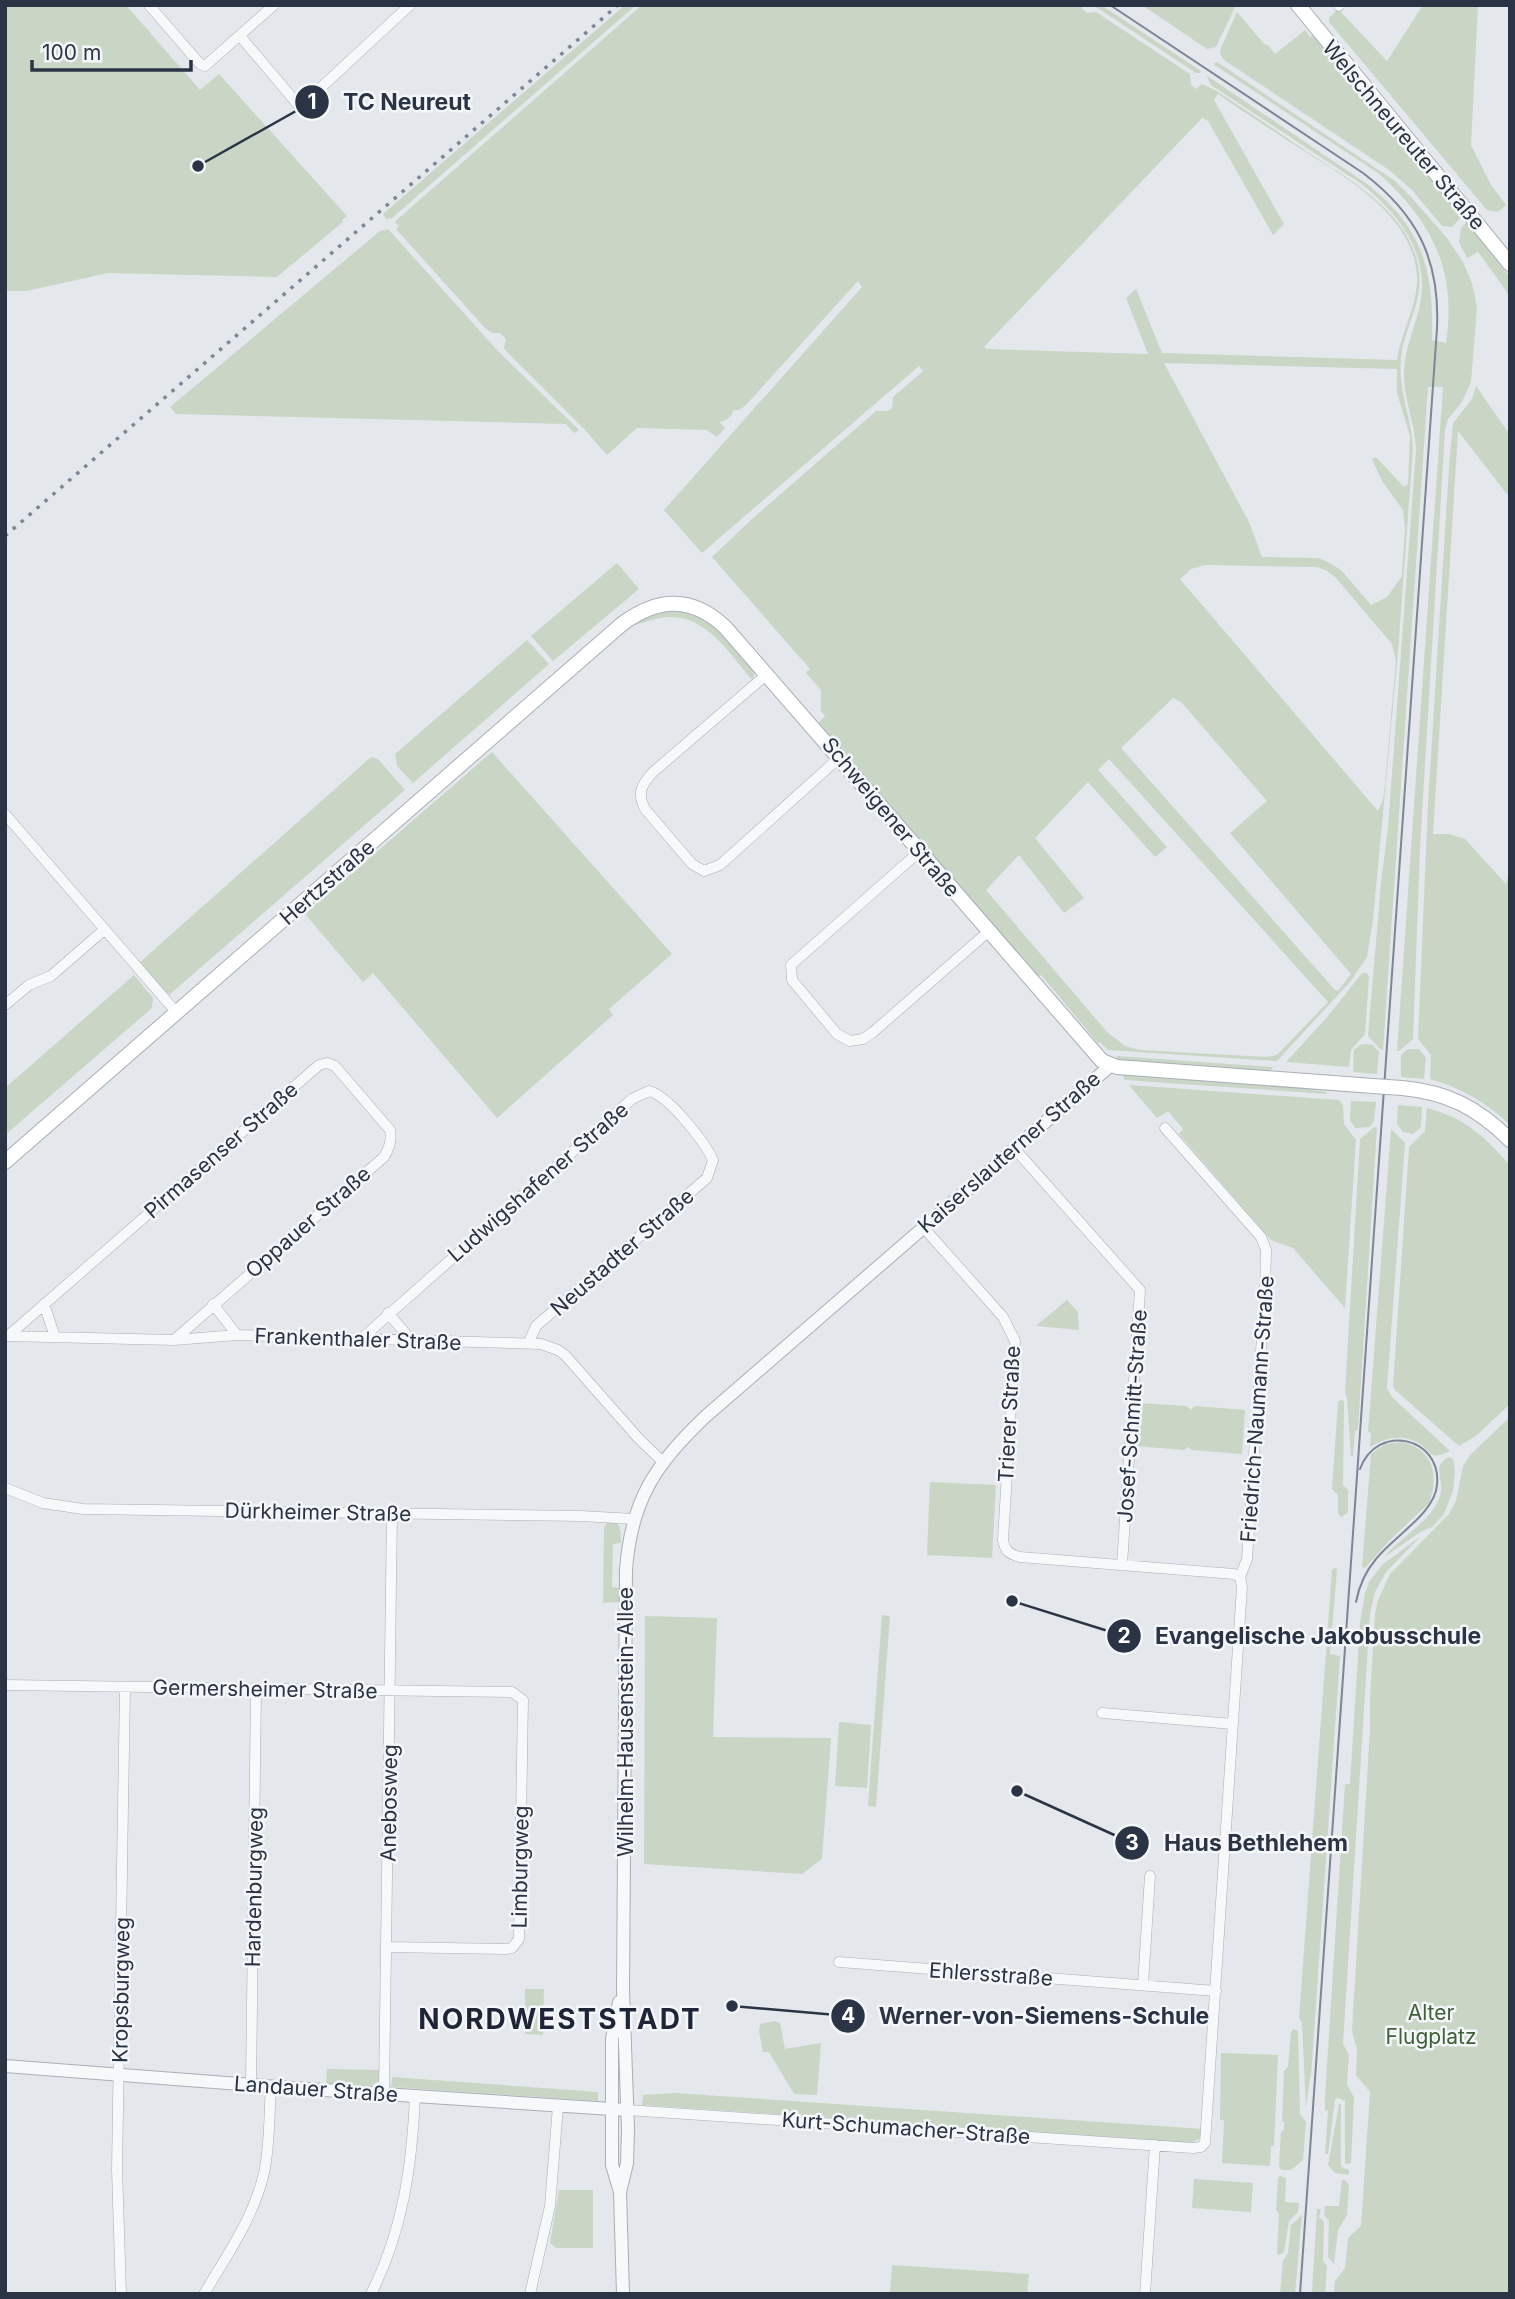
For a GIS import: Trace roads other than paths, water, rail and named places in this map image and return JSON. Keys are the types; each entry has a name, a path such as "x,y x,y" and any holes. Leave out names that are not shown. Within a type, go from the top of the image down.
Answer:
{"main road":[{"name":"Welschneureuter Straße","path":"1298,5 1510,264"},
{"name":"Schweigener Straße","path":"652,606 682,604 708,612 726,627 1096,1055 1110,1066"},
{"name":"Hertzstraße","path":"5,1162 615,630 639,611 652,606"},
{"name":"Kaiserslauterner Straße","path":"1110,1066 1430,1091 1455,1099 1475,1110 1510,1140"}],"street":[{"path":"149,5 200,64 205,66 274,5"},
{"path":"240,36 300,107 410,5"},
{"path":"766,675 652,774 642,786 641,800 645,809 692,864 704,871 720,865 840,757"},
{"path":"5,814 177,1013"},
{"path":"920,850 792,965 792,980 837,1034 850,1041 863,1039 989,931"},
{"path":"5,1005 29,985 51,976 104,929"},
{"name":"Pirmasenser Straße","path":"7,1336 319,1065 327,1063 335,1066 391,1133"},
{"name":"Kaiserslauterner Straße","path":"662,1461 706,1416 1110,1066"},
{"name":"Ludwigshafener Straße","path":"360,1340 632,1099 645,1092 656,1093 665,1100 708,1149 713,1160"},
{"name":"Friedrich-Naumann-Straße","path":"1165,1128 1261,1237 1266,1250 1247,1559 1240,1577 1242,1587 1206,2139 1201,2147 1184,2147"},
{"name":"Oppauer Straße","path":"174,1340 384,1157 391,1143 391,1133"},
{"name":"Josef-Schmitt-Straße","path":"1014,1148 1140,1290 1122,1565"},
{"name":"Neustadter Straße","path":"529,1342 536,1326 707,1178 713,1160"},
{"name":"Trierer Straße","path":"923,1227 1003,1317 1014,1340 1003,1540 1005,1549 1011,1555 1020,1557 1122,1565"},
{"path":"44,1304 55,1337"},
{"path":"213,1304 237,1335"},
{"path":"388,1313 412,1341"},
{"name":"Frankenthaler Straße","path":"7,1336 174,1340 237,1335 529,1342 551,1346 565,1355 639,1439 662,1461"},
{"name":"Wilhelm-Hausenstein-Allee","path":"620,2192 627,2163 622,1991 626,1570 634,1519 662,1461"},
{"name":"Dürkheimer Straße","path":"5,1488 43,1503 83,1509 634,1519"},
{"name":"Anebosweg","path":"384,2094 392,1513"},
{"path":"1122,1565 1234,1574 1240,1577"},
{"name":"Germersheimer Straße","path":"5,1685 512,1692 523,1700"},
{"name":"Kropsburgweg","path":"121,2294 117,2169 125,1687"},
{"name":"Hardenburgweg","path":"251,2085 256,1689"},
{"name":"Limburgweg","path":"386,1947 506,1949 517,1944 520,1926 523,1700"},
{"path":"1102,1713 1233,1724"},
{"path":"1143,1985 1150,1876"},
{"name":"Ehlersstraße","path":"839,1962 1216,1991"},
{"name":"Wilhelm-Hausenstein-Allee","path":"622,1991 613,2028 612,2165 620,2192 623,2294"},
{"name":"Landauer Straße","path":"5,2066 271,2087 627,2110"},
{"path":"204,2294 242,2231 259,2189 266,2157 271,2087"},
{"path":"371,2294 401,2215 410,2163 415,2096"},
{"path":"530,2294 550,2206 558,2106"},
{"name":"Kurt-Schumacher-Straße","path":"627,2110 1184,2147"},
{"path":"1145,2294 1155,2146"}],"tram line":[{"path":"1110,5 1363,173 1382,189 1398,205 1421,240 1429,259 1437,303 1300,2294"},
{"path":"1356,1602 1363,1579 1372,1564 1421,1515 1435,1495 1437,1485 1436,1469 1429,1456 1419,1446 1407,1441 1380,1445 1368,1454 1360,1469"}],"railway":[{"path":"5,536 618,5"}],"place":[{"name":"TC Neureut","path":"198,166"},
{"name":"Evangelische Jakobusschule","path":"1012,1601"},
{"name":"Haus Bethlehem","path":"1017,1791"},
{"name":"Werner-von-Siemens-Schule","path":"732,2006"}],"district":[{"name":"NORDWESTSTADT","path":"560,2019"}],"park label":[{"name":"Alter Flugplatz","path":"1431,2024"}]}
